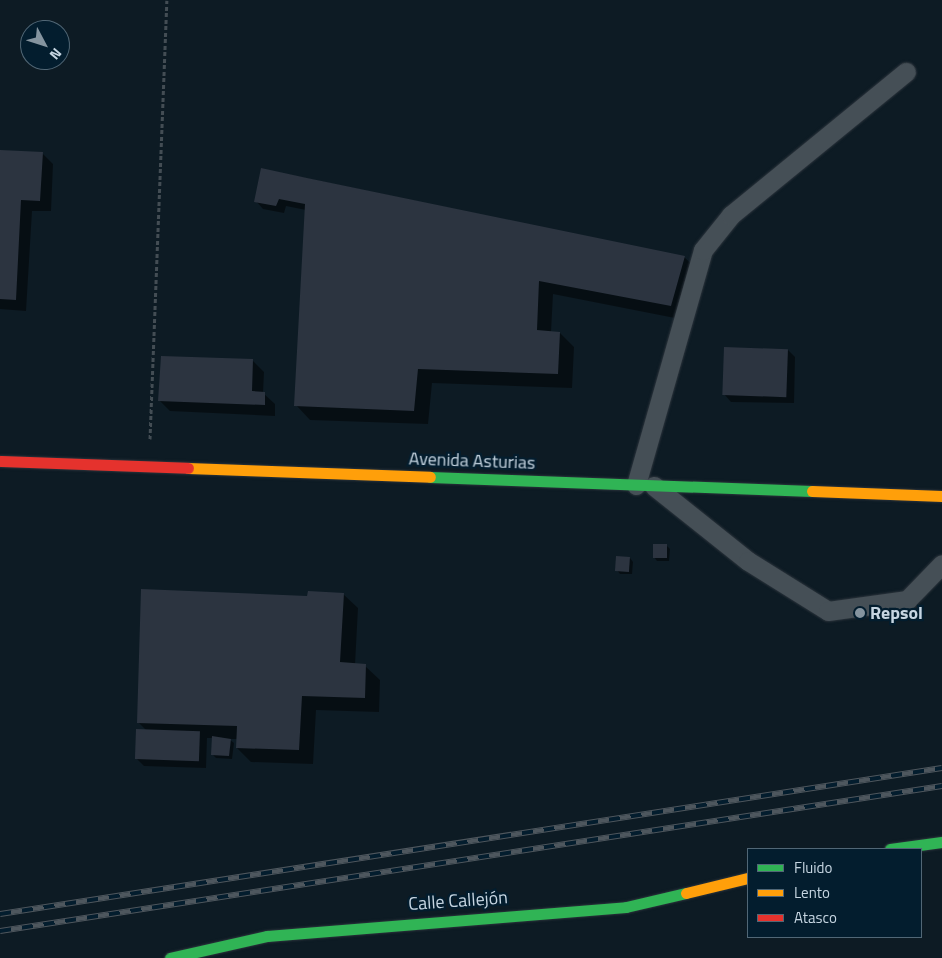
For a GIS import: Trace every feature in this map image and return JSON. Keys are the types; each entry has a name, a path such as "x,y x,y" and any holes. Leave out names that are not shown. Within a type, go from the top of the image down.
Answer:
{"main road":[{"name":"Avenida Asturias","path":"0,461 942,496"},
{"path":"897,848 942,842"},
{"name":"Calle Callejón","path":"170,958 267,936 626,907 747,878"}],"lane":[{"path":"906,72 731,215 704,250 645,485 748,562 828,611 907,600 942,564"}],"path":[{"path":"149,467 167,0"}],"building":[{"path":"0,150 43,152 40,201 21,200 16,300 0,299"},
{"path":"261,168 685,256 671,306 539,281 537,330 560,332 558,374 418,369 414,411 294,406 305,204 279,199 276,206 254,202"},
{"path":"724,347 788,349 786,397 722,395"},
{"path":"161,356 253,359 252,391 265,392 265,405 158,401"},
{"path":"653,544 667,544 667,558 653,558"},
{"path":"616,556 630,557 629,572 615,571"},
{"path":"141,589 307,596 308,591 344,593 340,662 366,664 365,698 302,696 299,750 236,748 237,726 137,723"},
{"path":"136,729 200,731 199,761 135,759"},
{"path":"212,736 231,739 229,756 211,755"}],"railway":[{"path":"0,914 942,768"},
{"path":"0,931 942,786"}],"traffic: fast":[{"path":"430,477 812,491"},
{"path":"897,848 942,842"},
{"path":"170,958 267,936 626,907 686,893"}],"traffic: slow":[{"path":"188,468 430,477"},
{"path":"812,491 942,496"},
{"path":"686,893 747,878"}],"traffic: jam":[{"path":"0,461 188,468"}],"place":[{"name":"Repsol","path":"860,613"}]}
